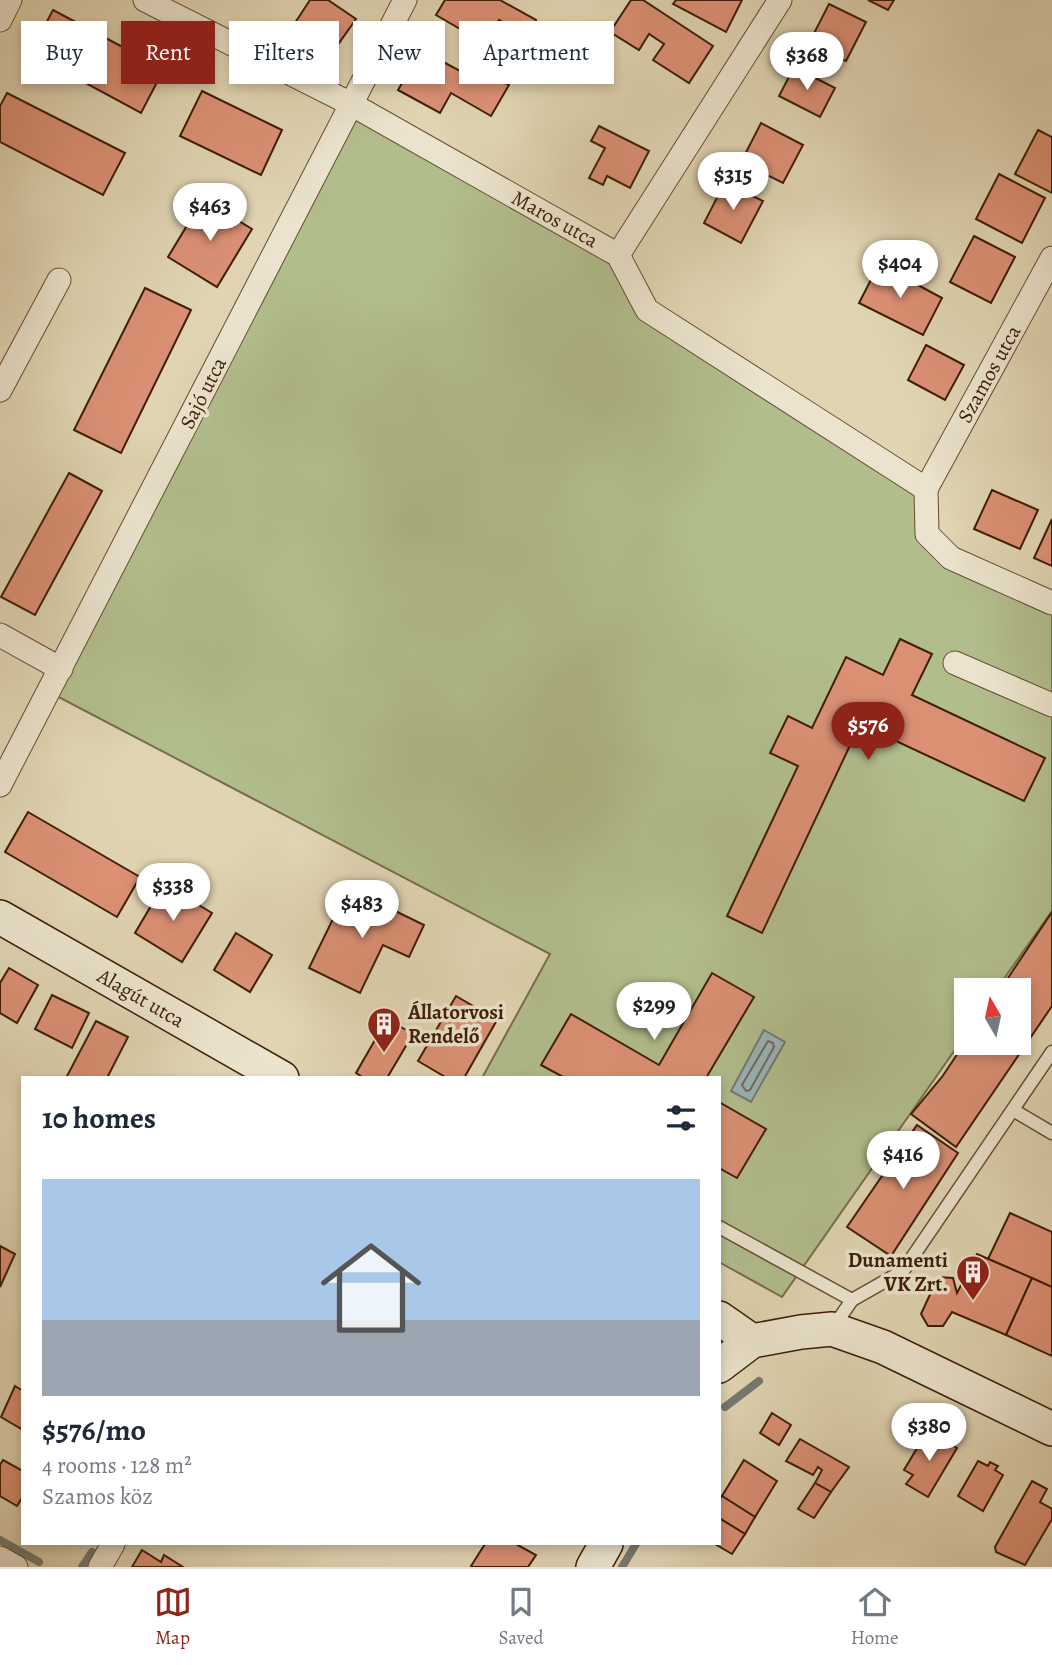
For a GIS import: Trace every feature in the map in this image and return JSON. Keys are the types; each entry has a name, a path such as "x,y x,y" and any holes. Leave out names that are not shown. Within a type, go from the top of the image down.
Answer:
{"street":[{"path":"0,19 10,0"},
{"name":"Maros utca","path":"145,0 351,104 618,255 647,310 926,489"},
{"name":"Sajó utca","path":"0,785 405,0"},
{"path":"618,255 780,0"},
{"name":"Szamos utca","path":"926,489 1052,258"},
{"path":"0,390 59,281"},
{"path":"926,489 927,534 951,558 1052,603"},
{"path":"0,635 61,669"},
{"path":"955,663 1052,705"},
{"name":"Alagút utca","path":"0,917 278,1076"},
{"path":"721,1319 752,1341"},
{"path":"721,1364 752,1341 832,1329 883,1347 1052,1429"},
{"path":"100,1567 112,1545"},
{"path":"593,1567 605,1545"},
{"path":"0,1558 16,1567"}],"lane":[{"path":"832,1329 852,1300 903,1271 1052,1052"},
{"path":"1013,1110 1052,1133"},
{"path":"721,1228 852,1300"}],"green space":[{"path":"351,104 618,255 647,310 926,489 927,534 1052,603 1052,911 1005,978 954,978 954,1051 782,1297 721,1263 721,1076 483,1076 550,954 49,692"}],"water":[{"path":"764,1030 785,1042 751,1102 731,1091"}],"building":[{"path":"310,0 328,0 356,19 339,43 339,21 296,21"},
{"path":"445,0 500,0 536,20 459,21 459,28 436,15"},
{"path":"631,0 643,0 713,46 689,83 653,60 664,44 649,34 639,50 614,34 614,26"},
{"path":"676,0 742,0 726,32 673,4"},
{"path":"868,0 894,0 888,10"},
{"path":"829,4 866,22 846,61 810,41"},
{"path":"53,10 74,21 47,21"},
{"path":"107,39 121,46 121,84 156,84 141,113 87,84 107,84"},
{"path":"445,63 459,70 459,84 509,85 491,116 451,93 440,113 398,90 401,84 445,84"},
{"path":"794,67 835,88 820,117 779,96"},
{"path":"202,91 282,130 261,175 180,136"},
{"path":"7,93 125,153 103,195 0,142 0,106"},
{"path":"761,123 803,145 783,183 741,162"},
{"path":"599,126 649,151 630,188 607,176 603,185 589,178 605,148 591,141"},
{"path":"1038,130 1052,137 1052,193 1015,174"},
{"path":"999,174 1045,198 1022,243 976,219"},
{"path":"725,182 763,201 741,243 704,223"},
{"path":"203,199 252,229 217,287 168,257"},
{"path":"974,236 1015,257 991,303 950,282"},
{"path":"879,264 942,298 923,335 859,303"},
{"path":"145,288 191,310 121,453 74,430"},
{"path":"926,345 964,365 945,400 908,380"},
{"path":"69,473 102,491 35,615 1,597"},
{"path":"992,490 1038,510 1020,549 974,529"},
{"path":"1052,519 1052,566 1034,558"},
{"path":"900,639 932,654 912,695 1045,758 1024,801 860,724 762,933 727,916 798,766 770,753 788,716 812,728 846,657 883,675"},
{"path":"28,812 140,877 117,917 5,852"},
{"path":"164,884 212,913 182,962 135,933"},
{"path":"348,888 424,925 409,957 383,945 360,993 309,968"},
{"path":"1052,912 1052,1006 1031,1037 1031,978 1008,978"},
{"path":"236,933 272,955 250,992 214,970"},
{"path":"9,968 38,985 17,1023 0,1013 0,983"},
{"path":"712,973 754,997 707,1076 561,1076 541,1065 571,1014 659,1065"},
{"path":"52,995 89,1013 72,1048 35,1029"},
{"path":"456,996 497,1020 465,1076 444,1076 418,1061"},
{"name":"Állatorvosi Rendelő","path":"387,1019 413,1034 388,1076 361,1076 356,1073"},
{"path":"96,1021 128,1037 108,1076 67,1076"},
{"path":"957,1055 1019,1055 956,1147 911,1114"},
{"path":"721,1103 766,1129 737,1178 721,1169"},
{"path":"917,1125 958,1153 891,1256 847,1227"},
{"path":"1010,1213 1052,1232 1052,1287 988,1259"},
{"path":"0,1246 15,1254 0,1287"},
{"name":"Dunamenti VK Zrt.","path":"977,1254 1032,1278 1006,1335 952,1312 943,1326 928,1326 921,1314 938,1277 953,1278 957,1293"},
{"path":"1032,1278 1052,1287 1052,1356 1006,1335"},
{"path":"15,1386 21,1390 21,1429 1,1417"},
{"path":"772,1413 791,1425 779,1445 760,1433"},
{"path":"928,1430 957,1448 928,1497 906,1484 913,1475 904,1470"},
{"path":"800,1439 849,1467 831,1492 815,1483 822,1470 818,1467 813,1475 786,1461"},
{"path":"3,1460 21,1470 21,1499 17,1506 0,1496 0,1465"},
{"path":"744,1460 777,1481 755,1517 722,1496"},
{"path":"978,1461 988,1466 990,1462 998,1466 995,1470 1003,1475 983,1511 958,1496"},
{"path":"1032,1481 1047,1489 1040,1502 1052,1509 1052,1519 1025,1565 996,1552 995,1547"},
{"path":"815,1483 831,1492 814,1518 798,1509"},
{"path":"721,1497 755,1517 745,1534 721,1519"},
{"path":"721,1519 745,1534 732,1554 717,1545 721,1545"},
{"path":"484,1545 518,1545 536,1555 528,1567 471,1566"},
{"path":"142,1550 161,1562 164,1555 183,1567 132,1567"}],"waterway":[{"path":"725,1407 759,1381"},
{"path":"0,1540 39,1562"},
{"path":"622,1567 635,1545"},
{"path":"82,1567 92,1552"}],"place":[{"name":"Állatorvosi Rendelő","path":"384,1054"},
{"name":"Dunamenti VK Zrt.","path":"973,1302"}]}
